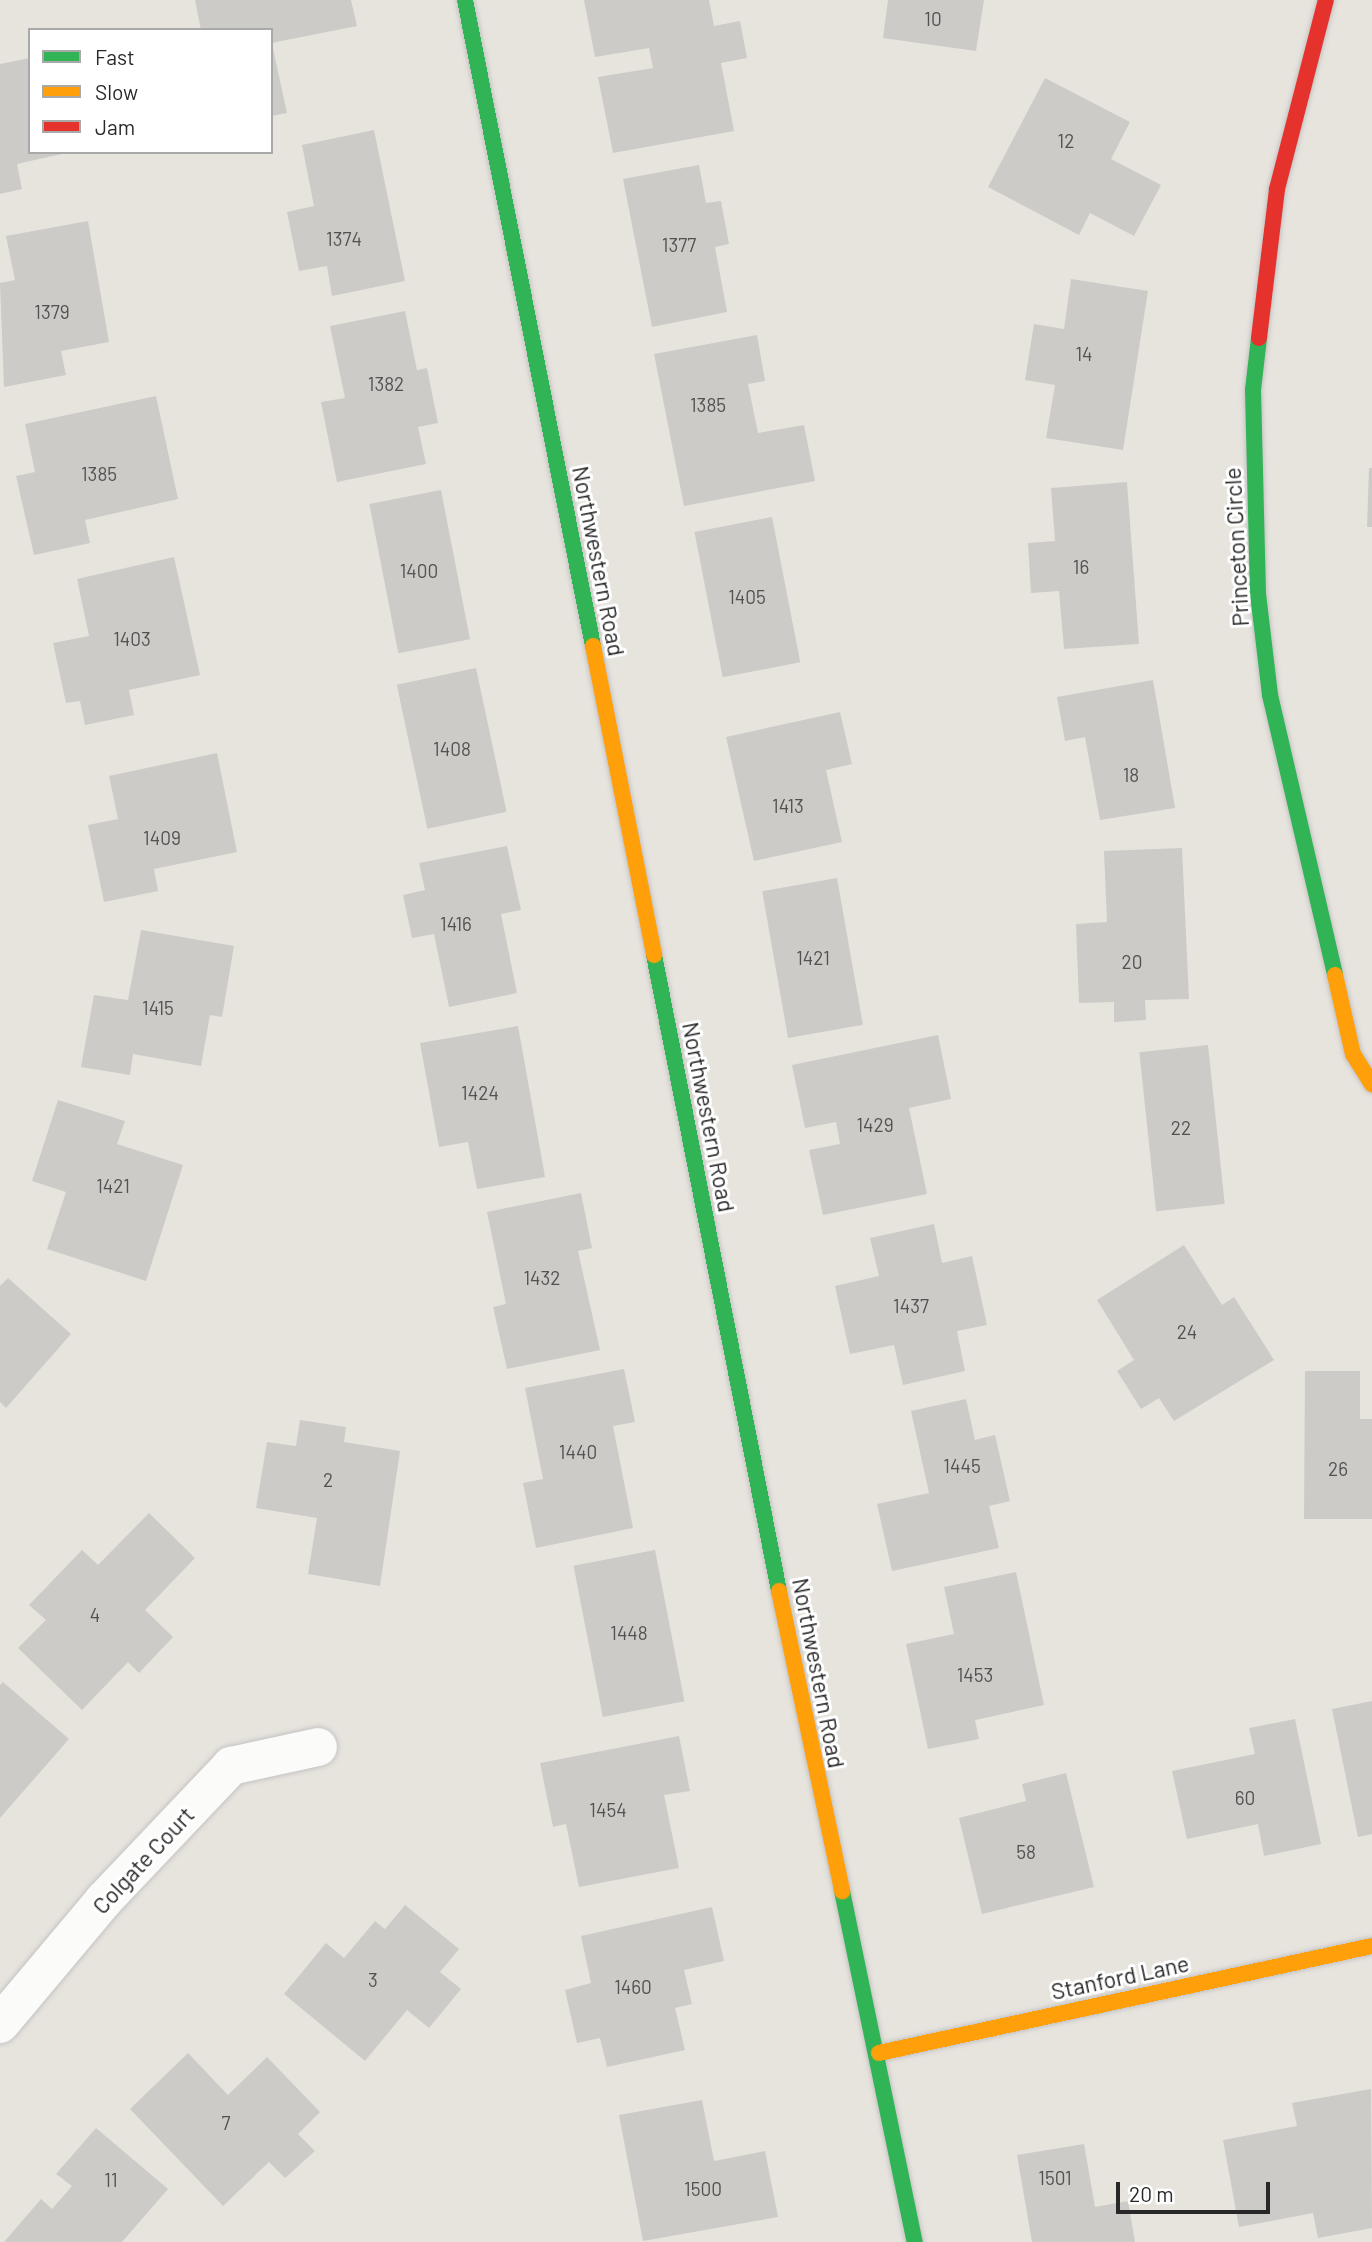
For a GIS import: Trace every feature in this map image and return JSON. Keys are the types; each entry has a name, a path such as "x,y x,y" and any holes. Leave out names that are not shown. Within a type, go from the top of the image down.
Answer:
{"street":[{"name":"Northwestern Road","path":"465,0 814,1768 878,2053 915,2242"},
{"name":"Princeton Circle","path":"1326,0 1277,189 1253,390 1258,594 1270,695 1343,1014 1353,1054 1372,1084"},
{"name":"Colgate Court","path":"0,2024 104,1900 231,1766 318,1746"},
{"name":"Stanford Lane","path":"878,2053 1372,1946"}],"building":[{"path":"195,0 351,0 357,26 273,43 273,28 201,28"},
{"path":"584,0 709,0 714,26 740,21 747,58 721,63 734,131 613,153 598,77 653,68 649,48 595,57"},
{"path":"888,0 984,0 976,51 883,38"},
{"path":"273,49 287,113 273,116"},
{"path":"28,58 28,154 62,154 17,164 22,189 0,194 0,64"},
{"path":"1045,78 1130,122 1111,159 1161,185 1134,236 1090,213 1079,235 988,187"},
{"path":"374,130 405,281 332,296 327,266 299,271 287,212 314,206 302,145"},
{"path":"699,165 706,203 721,201 729,244 715,247 727,312 652,327 623,179"},
{"path":"88,221 109,342 61,351 66,375 4,387 0,283 15,280 6,236"},
{"path":"1071,279 1148,291 1123,450 1046,438 1055,385 1025,380 1034,324 1064,329"},
{"path":"405,311 417,370 427,368 438,423 418,427 426,464 337,482 321,402 345,398 330,326"},
{"path":"757,335 765,381 748,384 758,433 804,425 815,481 684,506 654,354"},
{"path":"156,396 178,499 85,520 90,543 34,555 16,476 35,472 25,424"},
{"path":"1369,468 1372,468 1372,527 1367,527"},
{"path":"1127,482 1139,644 1064,649 1059,591 1031,593 1028,543 1055,541 1051,488"},
{"path":"441,490 470,639 398,653 369,504"},
{"path":"772,517 800,662 723,677 694,532"},
{"path":"174,557 200,675 129,690 134,715 85,725 80,701 66,703 53,643 89,636 77,579"},
{"path":"476,668 507,812 427,829 397,685"},
{"path":"1153,680 1175,808 1100,820 1085,737 1065,741 1057,697"},
{"path":"840,712 852,764 826,770 842,842 754,861 726,737"},
{"path":"217,753 237,852 154,869 158,891 104,902 88,825 118,819 109,776"},
{"path":"507,846 521,910 501,914 517,993 449,1007 434,934 412,938 403,895 425,890 419,863"},
{"path":"1182,848 1189,999 1145,1000 1146,1020 1114,1022 1114,1002 1079,1003 1076,924 1107,922 1104,851"},
{"path":"837,878 863,1025 788,1038 762,891"},
{"path":"141,930 234,946 222,1017 210,1015 201,1066 133,1054 130,1075 81,1067 94,995 128,1000"},
{"path":"518,1026 545,1177 477,1189 468,1142 439,1147 420,1043"},
{"path":"938,1035 951,1099 909,1108 927,1194 823,1215 809,1150 840,1144 836,1122 805,1128 792,1065"},
{"path":"1208,1045 1225,1204 1156,1211 1139,1052"},
{"path":"58,1100 125,1121 117,1144 183,1165 146,1281 47,1249 66,1192 32,1181"},
{"path":"581,1193 592,1248 578,1251 600,1350 507,1369 493,1307 506,1304 487,1212"},
{"path":"934,1224 942,1263 972,1256 987,1325 957,1331 965,1371 903,1385 894,1345 850,1354 835,1286 879,1276 870,1238"},
{"path":"1184,1245 1222,1305 1234,1297 1274,1360 1174,1421 1159,1398 1141,1409 1117,1371 1134,1360 1097,1300"},
{"path":"8,1278 71,1334 6,1408 0,1402 0,1286"},
{"path":"624,1369 635,1422 613,1426 633,1528 536,1548 523,1483 543,1479 525,1388"},
{"path":"1305,1371 1360,1371 1360,1419 1372,1419 1372,1519 1304,1519"},
{"path":"966,1399 975,1440 995,1435 1010,1501 989,1506 999,1548 892,1571 877,1504 929,1493 911,1411"},
{"path":"300,1420 346,1427 344,1442 400,1451 380,1586 308,1574 317,1518 256,1508 267,1442 296,1446"},
{"path":"149,1513 195,1558 145,1610 173,1637 139,1673 128,1662 82,1710 18,1648 46,1620 29,1605 82,1550 98,1565"},
{"path":"655,1550 684,1701 603,1717 574,1566"},
{"path":"1016,1572 1044,1705 975,1720 979,1739 928,1749 906,1644 954,1634 944,1587"},
{"path":"3,1682 69,1739 0,1818 0,1685"},
{"path":"1372,1701 1372,1834 1358,1837 1332,1709"},
{"path":"1295,1719 1321,1844 1264,1856 1258,1824 1187,1839 1172,1771 1255,1754 1249,1728"},
{"path":"679,1736 690,1791 664,1795 679,1868 579,1887 566,1824 553,1827 540,1763"},
{"path":"1066,1773 1094,1887 982,1914 959,1818 1026,1801 1022,1784"},
{"path":"405,1905 459,1949 440,1972 461,1989 429,2028 407,2010 365,2061 284,1994 326,1943 344,1958 375,1921 385,1929"},
{"path":"712,1907 724,1961 684,1970 692,2004 675,2008 685,2050 607,2067 600,2038 577,2043 565,1990 591,1983 581,1936"},
{"path":"188,2053 228,2095 267,2057 320,2112 298,2134 315,2151 285,2178 269,2162 223,2206 130,2109"},
{"path":"1371,2089 1372,2228 1318,2238 1313,2213 1239,2227 1223,2140 1297,2126 1292,2103"},
{"path":"702,2100 714,2161 765,2151 778,2217 643,2241 619,2115"},
{"path":"96,2128 168,2189 122,2242 4,2242 41,2199 52,2209 72,2186 56,2174"},
{"path":"1084,2144 1095,2207 1128,2201 1135,2242 1032,2242 1017,2155"}],"traffic: fast":[{"path":"465,0 593,646"},
{"path":"1259,338 1253,390 1258,594 1270,695 1335,975"},
{"path":"654,955 779,1591"},
{"path":"842,1891 915,2242"}],"traffic: slow":[{"path":"593,646 654,955"},
{"path":"1335,975 1353,1054 1372,1085"},
{"path":"779,1591 842,1891"},
{"path":"879,2053 1372,1946"}],"traffic: jam":[{"path":"1259,338 1277,189 1326,0"}]}
